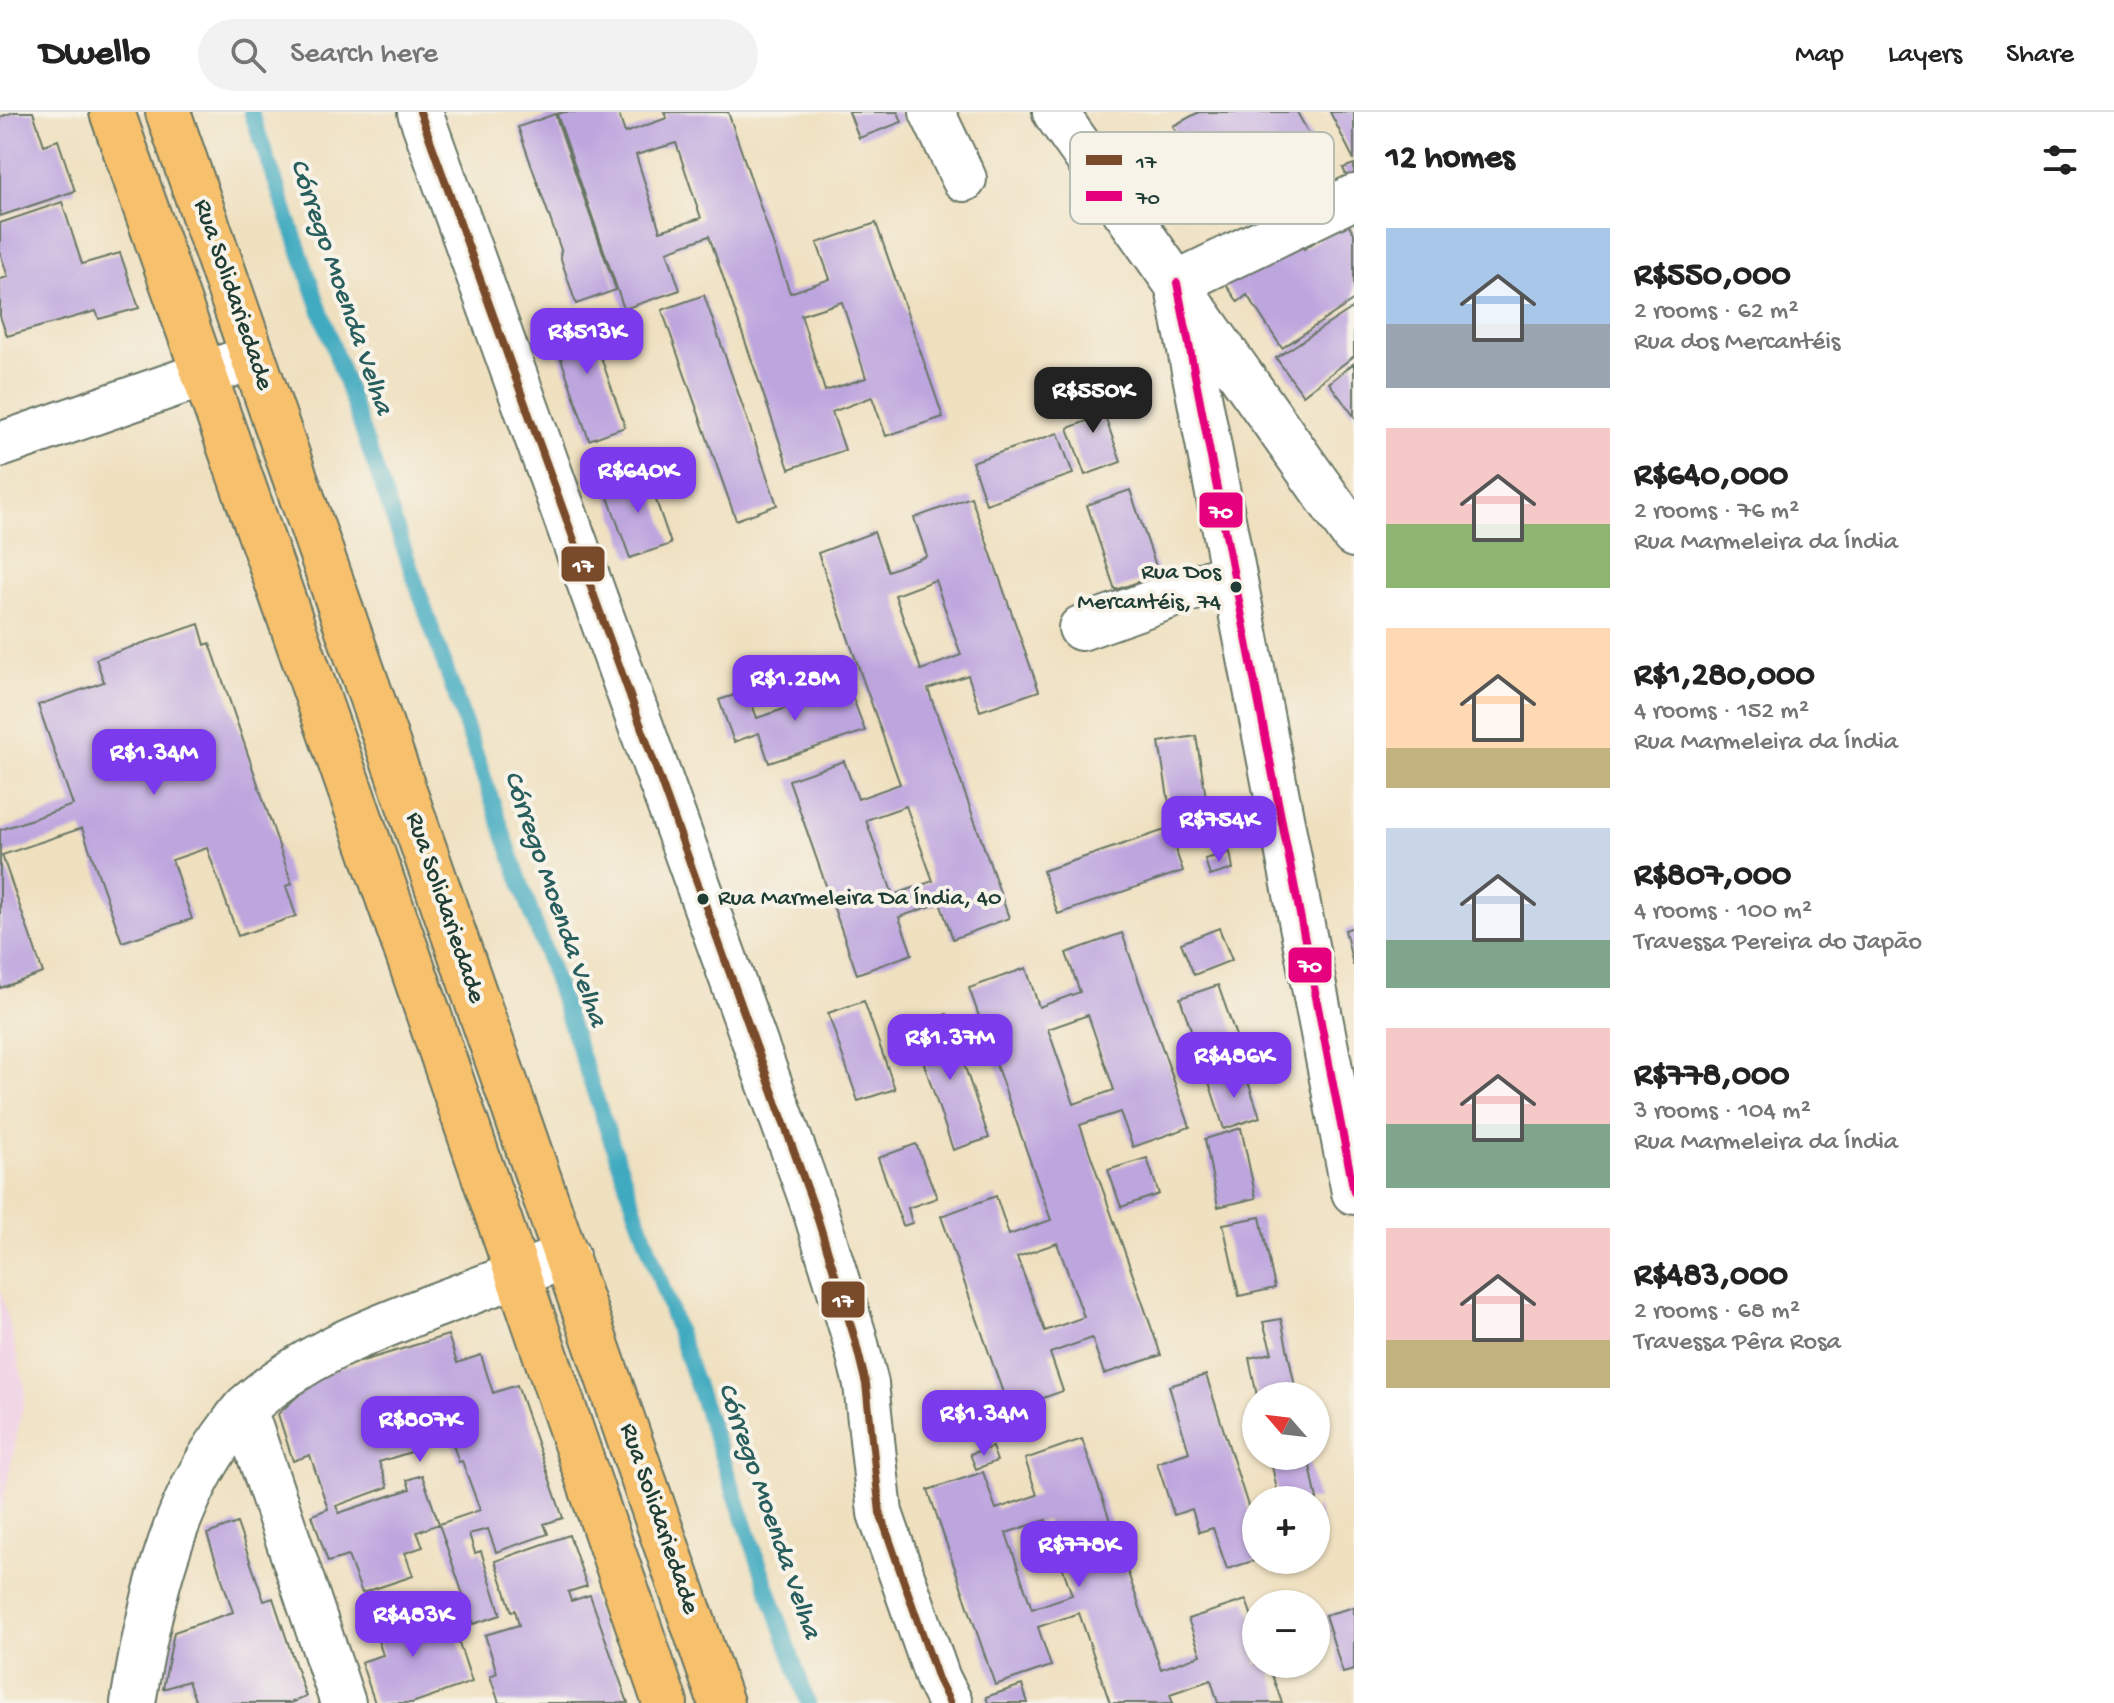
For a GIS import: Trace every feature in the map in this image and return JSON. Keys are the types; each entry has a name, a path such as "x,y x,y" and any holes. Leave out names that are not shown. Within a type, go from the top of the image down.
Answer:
{"main road":[{"name":"Rua Solidariedade","path":"112,112 412,966 665,1703"},
{"name":"Rua Solidariedade","path":"168,112 721,1703"}],"street":[{"path":"420,112 815,1210 866,1384 880,1513 938,1679 950,1703"},
{"path":"932,112 964,179"},
{"path":"1055,112 1070,133"},
{"path":"1334,207 1354,197"},
{"path":"1135,224 1354,535"},
{"path":"1177,283 1298,224"},
{"path":"1177,283 1354,1192"},
{"path":"0,445 253,357"},
{"path":"1081,628 1233,574"},
{"path":"133,1703 141,1655 168,1551 183,1508 207,1460 244,1409 314,1356 340,1343 567,1256"},
{"path":"244,1409 343,1703"}],"shaded area":[{"path":"0,1287 26,1391 0,1518"}],"building":[{"path":"14,112 33,112 44,145 58,140 75,191 0,216 0,117"},
{"path":"618,112 625,133 667,118 664,112 728,112 790,293 830,279 817,243 876,223 943,417 886,436 872,397 832,412 845,450 789,469 709,236 667,251 680,290 624,309 557,114","holes":["676,143 701,218 660,231 636,155","842,302 866,378 825,391 801,315"]},
{"path":"849,112 898,112 902,122 859,138"},
{"path":"1199,112 1297,112 1308,132 1176,132 1173,126"},
{"path":"1330,112 1354,112 1354,160"},
{"path":"555,114 616,290 576,304 560,256 561,250 518,127"},
{"path":"1354,164 1354,179 1349,181 1343,168"},
{"path":"62,202 82,264 120,253 139,308 99,319 96,311 7,336 0,316 0,279 8,277 0,252 0,223"},
{"path":"1346,221 1354,233 1354,300 1282,348 1247,295 1238,302 1220,276 1297,238 1304,249"},
{"path":"704,295 777,505 736,520 662,310"},
{"path":"1354,307 1354,356 1303,395 1276,358"},
{"path":"585,311 625,427 589,440 549,324"},
{"path":"1354,363 1354,416 1329,383"},
{"path":"1094,385 1121,462 1085,475 1068,428 1087,421 1075,392"},
{"path":"1058,433 1073,474 986,504 972,462"},
{"path":"646,471 671,544 630,558 604,486"},
{"path":"1130,490 1159,575 1115,590 1087,505"},
{"path":"971,497 1039,691 980,711 968,675 928,689 1009,918 953,939 940,903 899,917 912,954 857,974 789,780 844,761 858,799 900,784 818,553 874,532 888,571 927,556 914,518","holes":["935,580 961,655 921,670 895,595","906,806 933,881 893,895 866,820"]},
{"path":"199,624 205,645 210,643 292,884 286,886 296,916 238,936 207,848 172,860 192,919 122,942 82,828 2,855 43,973 0,988 0,830 73,805 38,705 104,682 96,659"},
{"path":"849,687 865,731 769,763 759,733 734,742 719,700 747,691 757,718"},
{"path":"1196,736 1209,816 1172,822 1159,742"},
{"path":"1168,829 1183,871 1058,914 1043,871"},
{"path":"1230,852 1233,869 1210,876 1205,859"},
{"path":"1354,927 1354,965 1353,965 1345,930"},
{"path":"1219,928 1232,960 1194,975 1181,943"},
{"path":"1122,933 1190,1127 1133,1147 1120,1112 1080,1125 1161,1355 1104,1374 1092,1338 1050,1353 1063,1391 1009,1410 941,1216 996,1196 1009,1235 1051,1220 969,988 1026,968 1039,1007 1080,992 1066,953","holes":["1088,1015 1114,1090 1074,1104 1048,1029","1057,1243 1084,1317 1045,1331 1017,1257"]},
{"path":"1218,985 1236,1036 1198,1050 1180,998"},
{"path":"864,1001 895,1089 858,1101 828,1013"},
{"path":"947,1014 989,1138 953,1150 911,1025"},
{"path":"1244,1070 1260,1117 1224,1129 1209,1082"},
{"path":"1241,1128 1256,1198 1218,1207 1205,1139"},
{"path":"916,1144 937,1198 908,1208 912,1223 903,1226 878,1158"},
{"path":"1147,1158 1159,1194 1121,1207 1108,1170"},
{"path":"1260,1217 1275,1288 1239,1296 1223,1224"},
{"path":"1281,1319 1294,1382 1254,1382 1249,1358 1272,1353 1263,1322"},
{"path":"448,1335 457,1363 481,1355 493,1393 517,1385 563,1518 544,1524 548,1534 496,1552 488,1529 469,1534 475,1553 481,1551 501,1615 473,1624 439,1524 417,1532 423,1547 405,1553 413,1576 362,1593 348,1556 328,1562 312,1515 328,1509 310,1455 293,1461 278,1414 323,1373","holes":["441,1410 480,1510 439,1524 422,1475 407,1480 410,1489 339,1513 336,1506 388,1487 379,1462 414,1451 404,1423"]},
{"path":"1206,1375 1242,1487 1242,1564 1227,1569 1213,1528 1199,1532 1192,1509 1174,1515 1157,1463 1189,1452 1169,1386"},
{"path":"1082,1439 1161,1669 1201,1655 1188,1619 1242,1601 1242,1678 1273,1678 1282,1703 1218,1703 1211,1680 1170,1694 1173,1703 1110,1703 1079,1613 1038,1627 1051,1666 995,1685 928,1490 983,1472 996,1509 1037,1495 1025,1459","holes":["1046,1520 1072,1595 1032,1609 1006,1533"]},
{"path":"992,1447 997,1461 976,1469 970,1454"},
{"path":"1273,1470 1311,1470 1314,1486 1276,1486"},
{"path":"237,1523 264,1601 273,1598 306,1697 290,1703 196,1703 188,1681 163,1689 174,1632 233,1612 207,1534"},
{"path":"569,1535 587,1586 568,1592 571,1601 590,1595 628,1703 499,1703 490,1676 497,1673 485,1635 519,1625 495,1561"},
{"path":"418,1601 432,1638 455,1631 472,1682 412,1703 375,1703 361,1662 383,1655 370,1617"},
{"path":"1354,1607 1354,1670 1343,1673 1330,1631 1330,1614"},
{"path":"1022,1685 1028,1703 988,1703 986,1697"}],"waterway":[{"name":"Córrego Moenda Velha","path":"251,112 808,1703"}],"transit line":[{"name":"17","path":"420,112 815,1210 866,1384 880,1513 938,1679 950,1703"},
{"name":"70","path":"1177,283 1354,1192"}],"place":[{"name":"Rua Dos Mercantéis, 74","path":"1236,587"},
{"name":"Rua Marmeleira Da Índia, 40","path":"703,899"}]}
